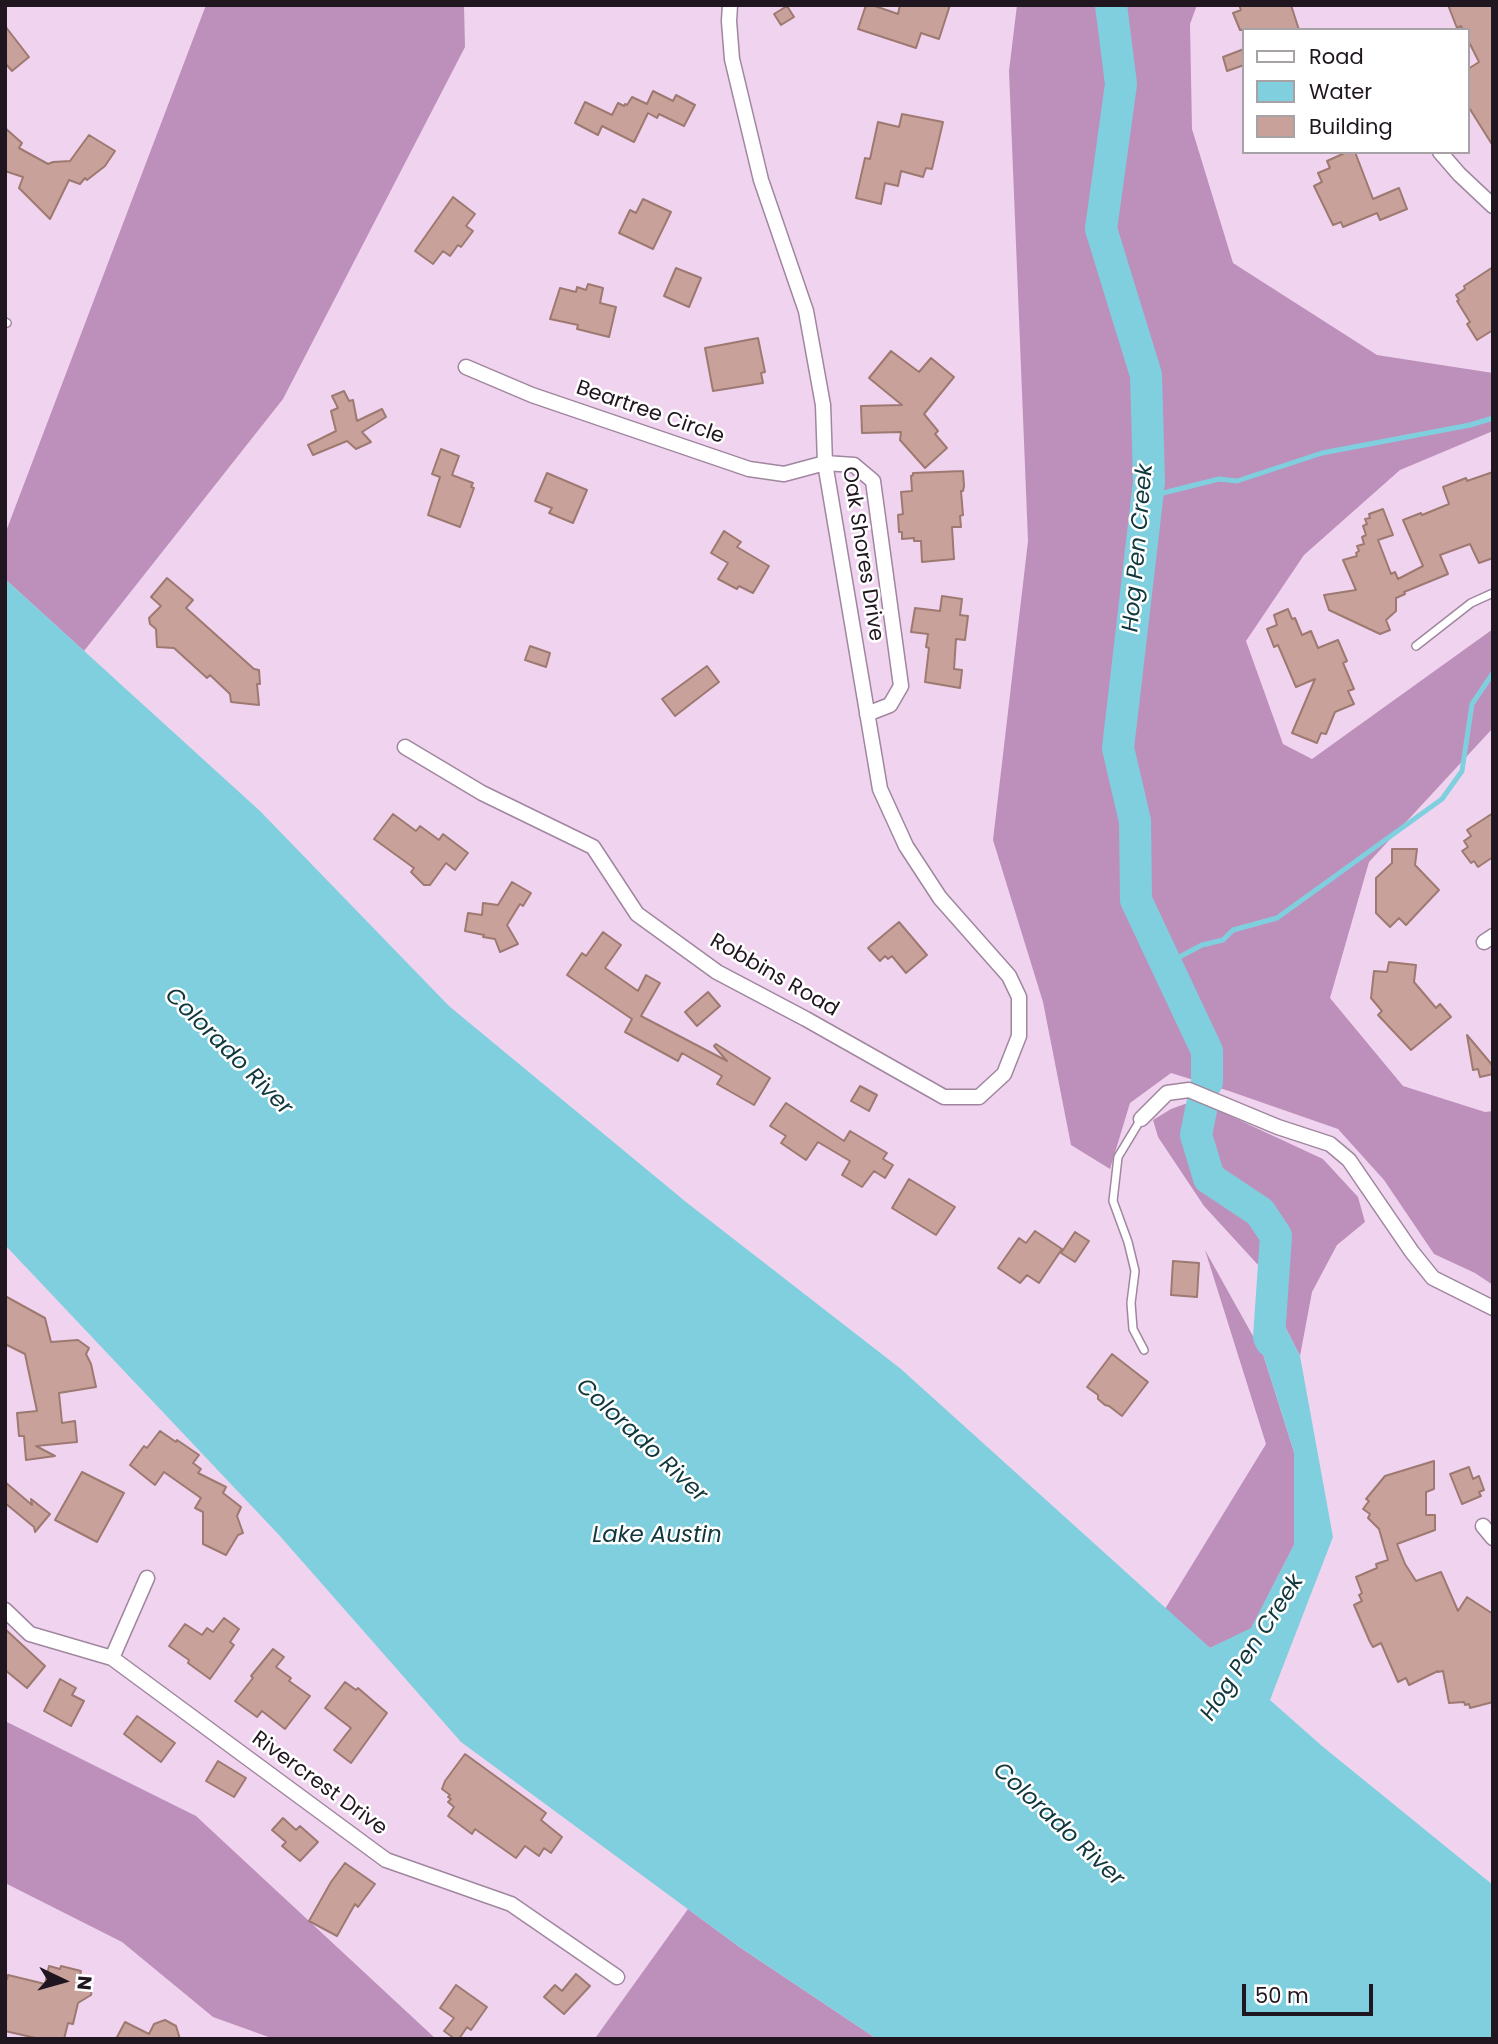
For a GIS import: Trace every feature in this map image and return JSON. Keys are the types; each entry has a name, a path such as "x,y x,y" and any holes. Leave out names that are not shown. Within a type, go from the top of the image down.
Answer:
{"street":[{"name":"Oak Shores Drive","path":"730,5 732,59 761,180 806,311 823,405 825,463 880,789 906,846 940,898 1009,976 1019,997 1019,1036 1004,1074"},
{"path":"1442,154 1493,206"},
{"name":"Beartree Circle","path":"466,366 532,395 749,469 784,474 825,463"},
{"path":"825,463 854,465 873,481 901,686 890,705 867,714"},
{"name":"Robbins Road","path":"405,747 482,793 593,847 637,914 717,972 944,1097 979,1097 1004,1074"},
{"path":"1141,1119 1167,1093 1189,1090 1278,1127 1331,1144 1349,1160 1433,1278 1493,1308"},
{"path":"1483,1526 1493,1538"},
{"path":"111,1658 147,1578"},
{"name":"Rivercrest Drive","path":"5,1610 30,1634 111,1658 386,1860 511,1904 617,1977"}],"lane":[{"path":"1416,646 1471,603 1493,593"},
{"path":"1141,1119 1118,1157 1113,1200 1135,1271 1131,1303 1133,1329 1144,1350"}],"shaded area":[{"path":"206,5 464,5 465,47 283,399 84,651 5,579 5,534"},
{"path":"1017,5 1197,5 1190,24 1192,129 1233,263 1377,355 1493,373 1493,431 1400,470 1304,555 1246,641 1283,744 1312,759 1493,629 1493,728 1369,862 1330,998 1403,1086 1485,1112 1493,1111 1493,1285 1475,1273 1434,1254 1384,1180 1338,1129 1229,1091 1171,1073 1130,1103 1110,1169 1071,1145 1043,1002 993,840 1028,541 1009,71"},
{"path":"1196,1100 1323,1159 1358,1197 1365,1222 1337,1245 1312,1292 1300,1356 1267,1291 1259,1266 1204,1206 1158,1137 1153,1120 1171,1109"},
{"path":"1205,1250 1263,1354 1294,1452 1294,1545 1251,1629 1210,1648 1165,1609 1266,1444"},
{"path":"5,1721 196,1816 436,2039 274,2039 213,2017 122,1942 5,1883"},
{"path":"688,1909 738,1946 877,2039 590,2039 596,2037"}],"water":[{"name":"Lake Austin","path":"5,579 260,811 449,1006 686,1202 901,1369 1210,1648 1251,1628 1294,1545 1294,1452 1263,1354 1267,1291 1300,1356 1333,1537 1270,1700 1322,1746 1493,1885 1493,2039 877,2039 738,1946 461,1742 279,1535 5,1245"}],"building":[{"path":"866,5 898,14 900,5 950,5 939,39 921,33 916,48 858,29"},
{"path":"1239,5 1291,5 1298,28 1240,30 1233,13 1241,10"},
{"path":"1448,5 1493,5 1493,146 1470,109 1470,68 1479,62 1470,44 1470,28 1457,28"},
{"path":"787,6 794,17 781,25 774,14"},
{"path":"5,26 29,57 12,71 5,63"},
{"path":"1242,50 1242,66 1227,71 1223,57"},
{"path":"653,91 673,101 676,95 695,105 684,126 659,114 657,118 648,113 634,142 602,126 598,135 575,123 585,102 612,115 618,103 627,105 632,97 647,104"},
{"path":"902,114 943,122 932,169 926,168 923,177 901,171 898,186 885,183 881,204 856,198 865,158 870,159 878,122 899,127"},
{"path":"5,128 22,143 19,148 48,164 70,161 89,135 115,151 105,166 87,180 85,178 80,184 69,180 50,219 19,188 23,177 5,171"},
{"path":"1343,154 1356,154 1373,199 1399,188 1407,209 1380,220 1377,213 1343,227 1341,222 1333,225 1314,186 1322,182 1318,173 1330,168 1327,161"},
{"path":"453,197 475,214 466,226 473,231 461,247 458,245 450,256 443,251 433,264 415,251"},
{"path":"643,199 671,212 653,249 619,233 630,210 636,213"},
{"path":"1493,267 1493,330 1477,340 1467,324 1470,322 1456,295 1465,289 1464,286"},
{"path":"676,268 701,278 689,307 664,296"},
{"path":"588,284 603,288 600,303 616,307 609,337 577,329 578,325 550,319 560,288 576,292 577,287 586,290"},
{"path":"758,338 765,372 761,373 763,383 713,391 705,348"},
{"path":"891,351 919,372 931,358 954,377 924,414 947,448 925,468 900,440 901,432 862,433 861,406 902,405 869,378"},
{"path":"344,391 349,401 353,400 357,421 382,409 386,417 362,432 371,442 356,449 347,441 313,455 308,445 336,431 331,411 338,408 332,396"},
{"path":"441,449 459,456 452,475 473,483 471,487 474,488 460,527 428,515 440,477 432,474"},
{"path":"963,471 961,527 952,527 954,559 922,562 921,541 914,541 914,538 902,539 902,532 899,532 898,515 903,514 901,492 912,491 913,473"},
{"path":"1493,472 1493,558 1479,563 1470,544 1440,555 1448,574 1396,598 1396,611 1386,620 1390,630 1380,634 1329,610 1324,595 1356,590 1343,560 1357,556 1357,546 1364,544 1362,537 1366,535 1363,526 1367,524 1365,519 1370,518 1369,514 1383,509 1393,535 1378,540 1391,574 1395,572 1398,579 1423,566 1403,520 1449,504 1443,487"},
{"path":"547,473 587,490 573,523 549,513 552,508 535,501"},
{"path":"724,531 741,542 737,547 769,566 753,593 739,586 737,589 718,579 728,563 711,553"},
{"path":"167,578 193,600 186,608 254,669 259,670 259,705 231,702 230,694 210,675 207,678 174,648 157,647 156,629 150,624 149,618 161,606 151,597"},
{"path":"942,596 962,599 960,615 968,616 965,640 956,639 954,669 962,670 960,688 925,682 928,634 911,632 915,608 940,611"},
{"path":"1288,609 1302,635 1311,631 1318,648 1338,640 1347,661 1343,663 1354,689 1348,691 1354,704 1335,712 1326,734 1321,733 1317,743 1292,733 1315,679 1296,687 1278,645 1274,647 1267,629 1277,625 1274,615"},
{"path":"530,646 550,653 546,667 525,660"},
{"path":"707,666 719,682 675,716 662,699"},
{"path":"1493,813 1493,857 1478,867 1474,861 1471,863 1462,851 1468,847 1464,841 1471,836 1467,830"},
{"path":"393,814 416,831 420,826 439,840 443,834 468,853 455,870 446,863 430,885 424,885 411,872 414,868 374,839"},
{"path":"1392,849 1417,849 1415,865 1439,890 1406,925 1399,918 1390,927 1376,913 1376,878 1392,863"},
{"path":"512,882 531,893 523,906 520,904 507,925 518,944 500,952 495,939 465,931 468,913 482,915 483,903 498,905"},
{"path":"899,922 927,955 906,973 892,956 888,959 885,956 880,961 868,948"},
{"path":"603,932 621,945 605,968 638,991 646,975 660,983 641,1016 727,1061 714,1046 716,1044 770,1078 754,1105 717,1084 722,1076 682,1053 678,1061 625,1032 632,1019 567,975 582,953 586,956"},
{"path":"1389,962 1416,965 1414,982 1436,1008 1440,1004 1451,1017 1411,1050 1378,1015 1382,1011 1371,998 1374,971 1387,972"},
{"path":"708,992 720,1006 697,1026 685,1012"},
{"path":"1467,1035 1493,1066 1493,1074 1480,1077 1478,1069 1473,1070"},
{"path":"860,1086 877,1095 869,1111 851,1101"},
{"path":"786,1103 844,1141 850,1131 887,1153 883,1159 893,1165 885,1178 874,1171 862,1187 842,1175 850,1161 818,1142 806,1160 781,1143 786,1136 770,1126"},
{"path":"909,1179 955,1207 936,1235 892,1208"},
{"path":"1035,1231 1062,1249 1039,1283 1027,1275 1020,1283 998,1268 1019,1238 1026,1243"},
{"path":"1075,1232 1089,1241 1075,1262 1061,1253"},
{"path":"1173,1261 1199,1263 1197,1297 1171,1295"},
{"path":"5,1296 45,1318 51,1342 78,1340 89,1348 86,1354 96,1387 59,1393 62,1423 75,1421 77,1442 36,1446 55,1456 26,1460 24,1436 19,1436 17,1413 37,1411 25,1354 5,1344"},
{"path":"1112,1354 1148,1382 1122,1416 1105,1405 1098,1399 1098,1395 1087,1387"},
{"path":"160,1431 199,1455 193,1463 201,1469 198,1473 226,1487 223,1493 241,1507 237,1516 243,1533 238,1535 226,1555 203,1544 203,1512 195,1508 201,1498 164,1472 155,1485 130,1465"},
{"path":"1434,1461 1434,1489 1426,1492 1426,1515 1435,1515 1435,1530 1397,1544 1416,1581 1441,1572 1458,1611 1467,1597 1493,1614 1493,1702 1470,1708 1469,1704 1465,1705 1464,1702 1449,1703 1443,1671 1409,1685 1406,1678 1398,1682 1381,1643 1373,1647 1354,1605 1362,1601 1356,1577 1388,1560 1379,1529 1368,1518 1370,1514 1363,1509 1369,1501 1366,1499 1385,1476"},
{"path":"1469,1467 1473,1479 1479,1476 1484,1490 1479,1492 1481,1496 1462,1504 1450,1474"},
{"path":"82,1472 124,1493 97,1542 55,1520"},
{"path":"5,1482 32,1505 31,1499 50,1514 35,1532 34,1527 5,1503"},
{"path":"224,1618 239,1629 230,1642 234,1645 210,1679 169,1646 185,1624 202,1635 207,1628 213,1632"},
{"path":"5,1629 45,1666 27,1688 5,1670"},
{"path":"273,1649 284,1657 276,1667 291,1678 289,1681 310,1696 285,1729 262,1711 257,1717 235,1701"},
{"path":"60,1679 76,1688 72,1695 84,1701 71,1726 44,1711"},
{"path":"345,1682 356,1690 358,1688 387,1713 351,1763 334,1750 351,1728 325,1708"},
{"path":"137,1716 175,1743 161,1762 124,1734"},
{"path":"465,1754 546,1813 541,1820 562,1837 551,1853 544,1848 539,1856 525,1846 516,1858 475,1829 472,1834 448,1816 454,1807 448,1802 450,1795 442,1789"},
{"path":"218,1761 246,1778 234,1797 206,1781"},
{"path":"283,1818 296,1830 300,1826 318,1842 300,1861 282,1846 286,1842 272,1830"},
{"path":"345,1863 375,1884 358,1907 355,1904 337,1936 309,1921"},
{"path":"49,1966 81,1971 79,1980 89,1983 92,1988 91,1995 78,2003 73,2024 68,2023 64,2039 40,2039 5,2031 5,1978 7,1979 8,1975 45,1984"},
{"path":"576,1974 590,1986 564,2014 544,1997 555,1985 562,1991"},
{"path":"456,1985 487,2007 471,2030 467,2027 459,2039 444,2031 454,2018 440,2008"},
{"path":"165,2020 176,2026 180,2039 116,2039 125,2022 149,2034 154,2024"}],"waterway":[{"name":"Hog Pen Creek","path":"1111,5 1121,84 1101,229 1146,375 1149,482 1118,748 1135,821 1136,900 1207,1051 1207,1082"},
{"path":"1147,497 1219,479 1237,481 1322,453 1470,425 1493,418"},
{"path":"1166,964 1202,945 1223,940 1233,930 1277,918 1442,799 1462,771 1472,704 1493,673"},
{"name":"Hog Pen Creek","path":"1202,1105 1196,1135 1209,1178 1260,1212 1276,1236 1269,1337 1271,1341"}],"water label":[{"name":"Colorado River","path":"228,1052"},
{"name":"Colorado River","path":"641,1441"},
{"name":"Colorado River","path":"1058,1825"}]}
